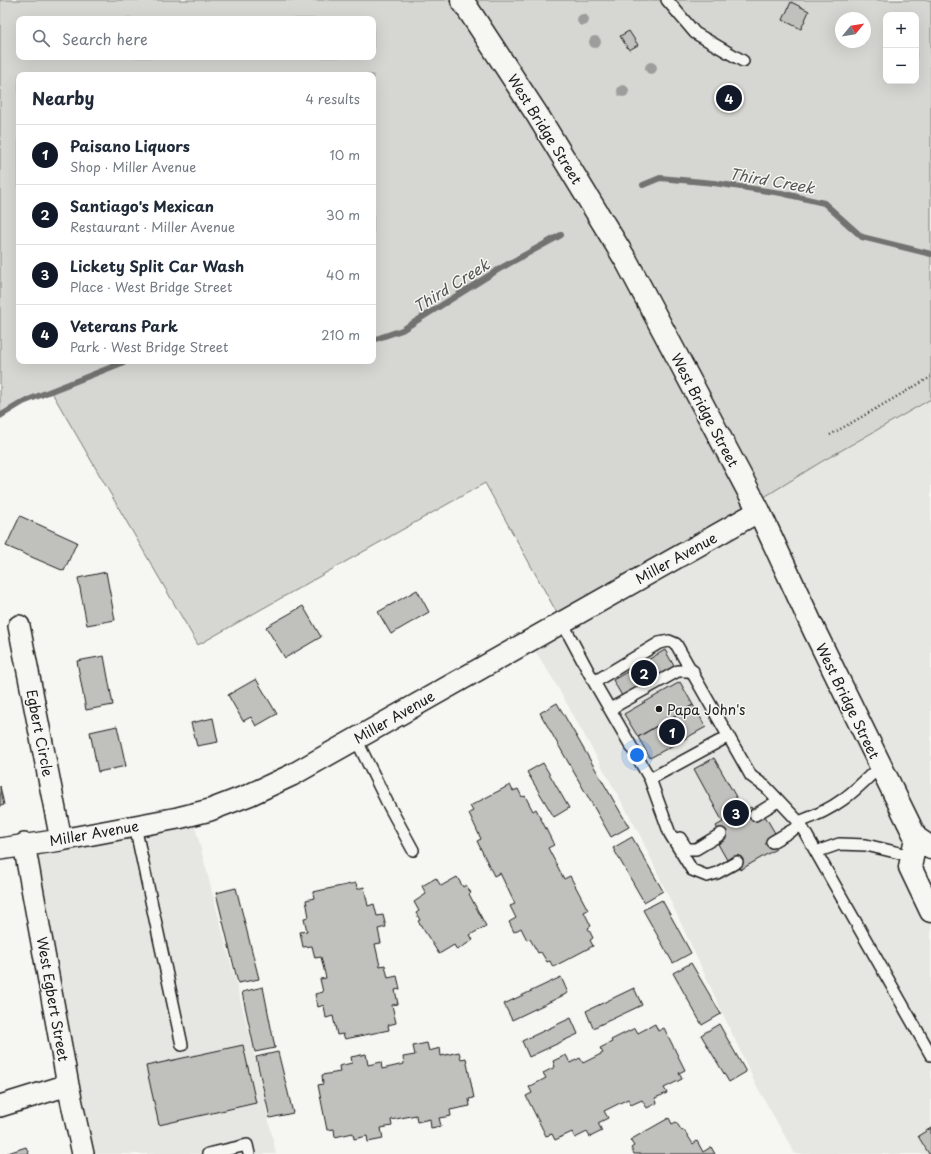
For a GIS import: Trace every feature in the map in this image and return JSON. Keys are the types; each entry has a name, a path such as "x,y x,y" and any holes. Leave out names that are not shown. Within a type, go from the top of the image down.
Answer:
{"main road":[{"name":"West Bridge Street","path":"462,0 538,116 627,262 759,511 814,630 920,847 910,867 931,912"}],"street":[{"name":"Miller Avenue","path":"0,849 24,844 61,840 210,810 249,795 292,775 759,511"},
{"name":"Egbert Circle","path":"19,626 61,840"},
{"name":"West Egbert Street","path":"24,844 68,1085 83,1154"},
{"path":"0,1106 68,1085"}],"lane":[{"path":"667,0 695,33 743,61"},
{"path":"562,622 594,682 650,779 670,834 692,870 707,876 717,873 737,862"},
{"path":"594,682 660,643 669,641 676,644 693,671 751,776 766,787 800,824 931,1054"},
{"path":"610,709 678,671 693,671"},
{"path":"650,779 729,736"},
{"path":"356,739 388,804 413,850"},
{"path":"772,842 800,824 824,813 853,794 880,766"},
{"path":"756,815 778,801"},
{"path":"661,807 687,849 696,849 721,834"},
{"path":"135,826 182,1045"},
{"path":"816,852 839,844 920,847"},
{"path":"208,1154 247,1145 249,1154"}],"path":[{"path":"830,435 931,377"}],"shaded area":[{"path":"0,0 931,0 931,399 821,462 562,622 485,483 198,645 51,391 23,402 0,416"},
{"path":"931,399 931,848 910,867 931,911 931,1154 795,1154 755,1083 639,833 553,679 529,641 821,462"},
{"path":"192,815 253,1048 276,1154 83,1154 24,844"}],"building":[{"path":"791,2 809,11 801,29 783,20"},
{"path":"629,31 638,45 629,50 620,36"},
{"path":"20,516 77,542 64,571 6,546"},
{"path":"106,572 115,620 87,625 78,578"},
{"path":"417,590 429,612 391,634 378,612"},
{"path":"303,606 321,637 285,658 266,627"},
{"path":"665,650 674,666 622,696 613,680"},
{"path":"104,656 113,705 86,710 77,661"},
{"path":"256,679 277,714 256,726 251,717 243,721 228,695"},
{"name":"Papa John's","path":"680,682 693,705 638,737 624,714"},
{"path":"557,703 629,827 611,837 540,713"},
{"path":"693,705 706,727 650,758 638,737"},
{"path":"213,718 218,742 197,746 191,723"},
{"path":"117,726 126,766 98,772 90,732"},
{"path":"714,758 744,811 751,807 758,820 765,816 775,833 769,837 776,849 740,870 733,856 727,860 718,844 724,841 716,826 723,822 694,769"},
{"path":"543,763 569,808 554,817 527,772"},
{"path":"510,785 513,791 518,789 522,797 525,796 533,811 536,809 554,845 548,848 564,879 570,876 588,910 584,912 591,926 588,928 593,938 590,940 593,946 553,967 550,961 547,962 541,952 538,953 530,939 527,940 521,928 514,932 509,922 516,918 510,906 515,904 500,873 494,876 477,841 481,839 469,813 473,811 470,806"},
{"path":"0,786 4,805 0,806"},
{"path":"632,837 663,891 644,902 613,848"},
{"path":"457,877 463,887 466,885 471,893 469,894 486,926 470,935 473,940 457,950 454,945 439,954 418,921 420,920 416,913 419,911 414,902 426,894 422,886 436,878 441,886"},
{"path":"356,883 357,889 364,887 368,906 374,904 377,916 383,915 386,927 378,929 381,943 375,944 380,966 385,965 388,978 397,976 400,989 395,990 398,1004 392,1005 396,1023 388,1025 389,1030 345,1039 343,1034 337,1035 333,1016 326,1018 324,1005 318,1007 315,994 323,992 320,979 326,978 321,957 315,958 312,946 303,947 300,932 307,931 304,918 309,917 306,900 314,898 313,892"},
{"path":"236,888 259,979 238,983 216,893"},
{"path":"662,900 691,953 673,963 643,910"},
{"path":"691,963 721,1014 702,1025 673,973"},
{"path":"561,977 568,993 512,1020 504,1004"},
{"path":"263,987 275,1048 255,1052 242,992"},
{"path":"634,988 642,1005 593,1028 586,1011"},
{"path":"571,1018 578,1034 529,1057 522,1041"},
{"path":"655,1024 658,1031 664,1028 685,1070 679,1073 682,1079 664,1088 667,1093 655,1098 657,1103 647,1108 642,1100 631,1105 628,1099 604,1111 608,1118 598,1123 602,1131 590,1137 587,1132 575,1138 572,1132 555,1140 552,1134 546,1136 526,1096 532,1093 529,1087 546,1078 543,1073 555,1067 553,1061 566,1055 570,1063 580,1058 583,1063 603,1053 600,1048 612,1042 611,1040 635,1028 638,1033"},
{"path":"719,1024 746,1072 729,1082 701,1035"},
{"path":"427,1043 429,1051 440,1048 441,1056 459,1052 461,1059 466,1058 474,1098 469,1099 470,1106 450,1110 451,1116 439,1118 441,1126 431,1128 430,1119 417,1122 416,1115 391,1120 392,1126 381,1128 383,1139 368,1142 367,1136 354,1139 353,1133 335,1137 334,1129 327,1130 318,1085 323,1084 322,1075 340,1072 339,1066 352,1063 351,1057 366,1054 368,1065 381,1062 382,1069 404,1064 403,1057 415,1055 413,1046"},
{"path":"243,1045 256,1103 159,1125 146,1066"},
{"path":"278,1052 293,1113 270,1118 256,1057"},
{"path":"669,1118 672,1124 676,1122 682,1131 684,1130 693,1144 697,1141 703,1152 711,1147 715,1154 634,1154 631,1148 634,1146 630,1140"},
{"path":"931,1128 931,1154 929,1154 918,1136"},
{"path":"26,1147 29,1154 5,1154"}],"waterway":[{"name":"Third Creek","path":"643,185 660,178 714,183 781,193 824,203 862,237 931,254"},
{"name":"Third Creek","path":"376,339 402,330 501,268 561,235"},
{"name":"Third Creek","path":"0,416 23,402 119,364"}],"place":[{"name":"Veterans Park","path":"729,98"},
{"name":"Santiago's Mexican","path":"644,673"},
{"name":"Papa John's","path":"659,709"},
{"name":"Paisano Liquors","path":"672,732"},
{"name":"Lickety Split Car Wash","path":"736,813"}]}
